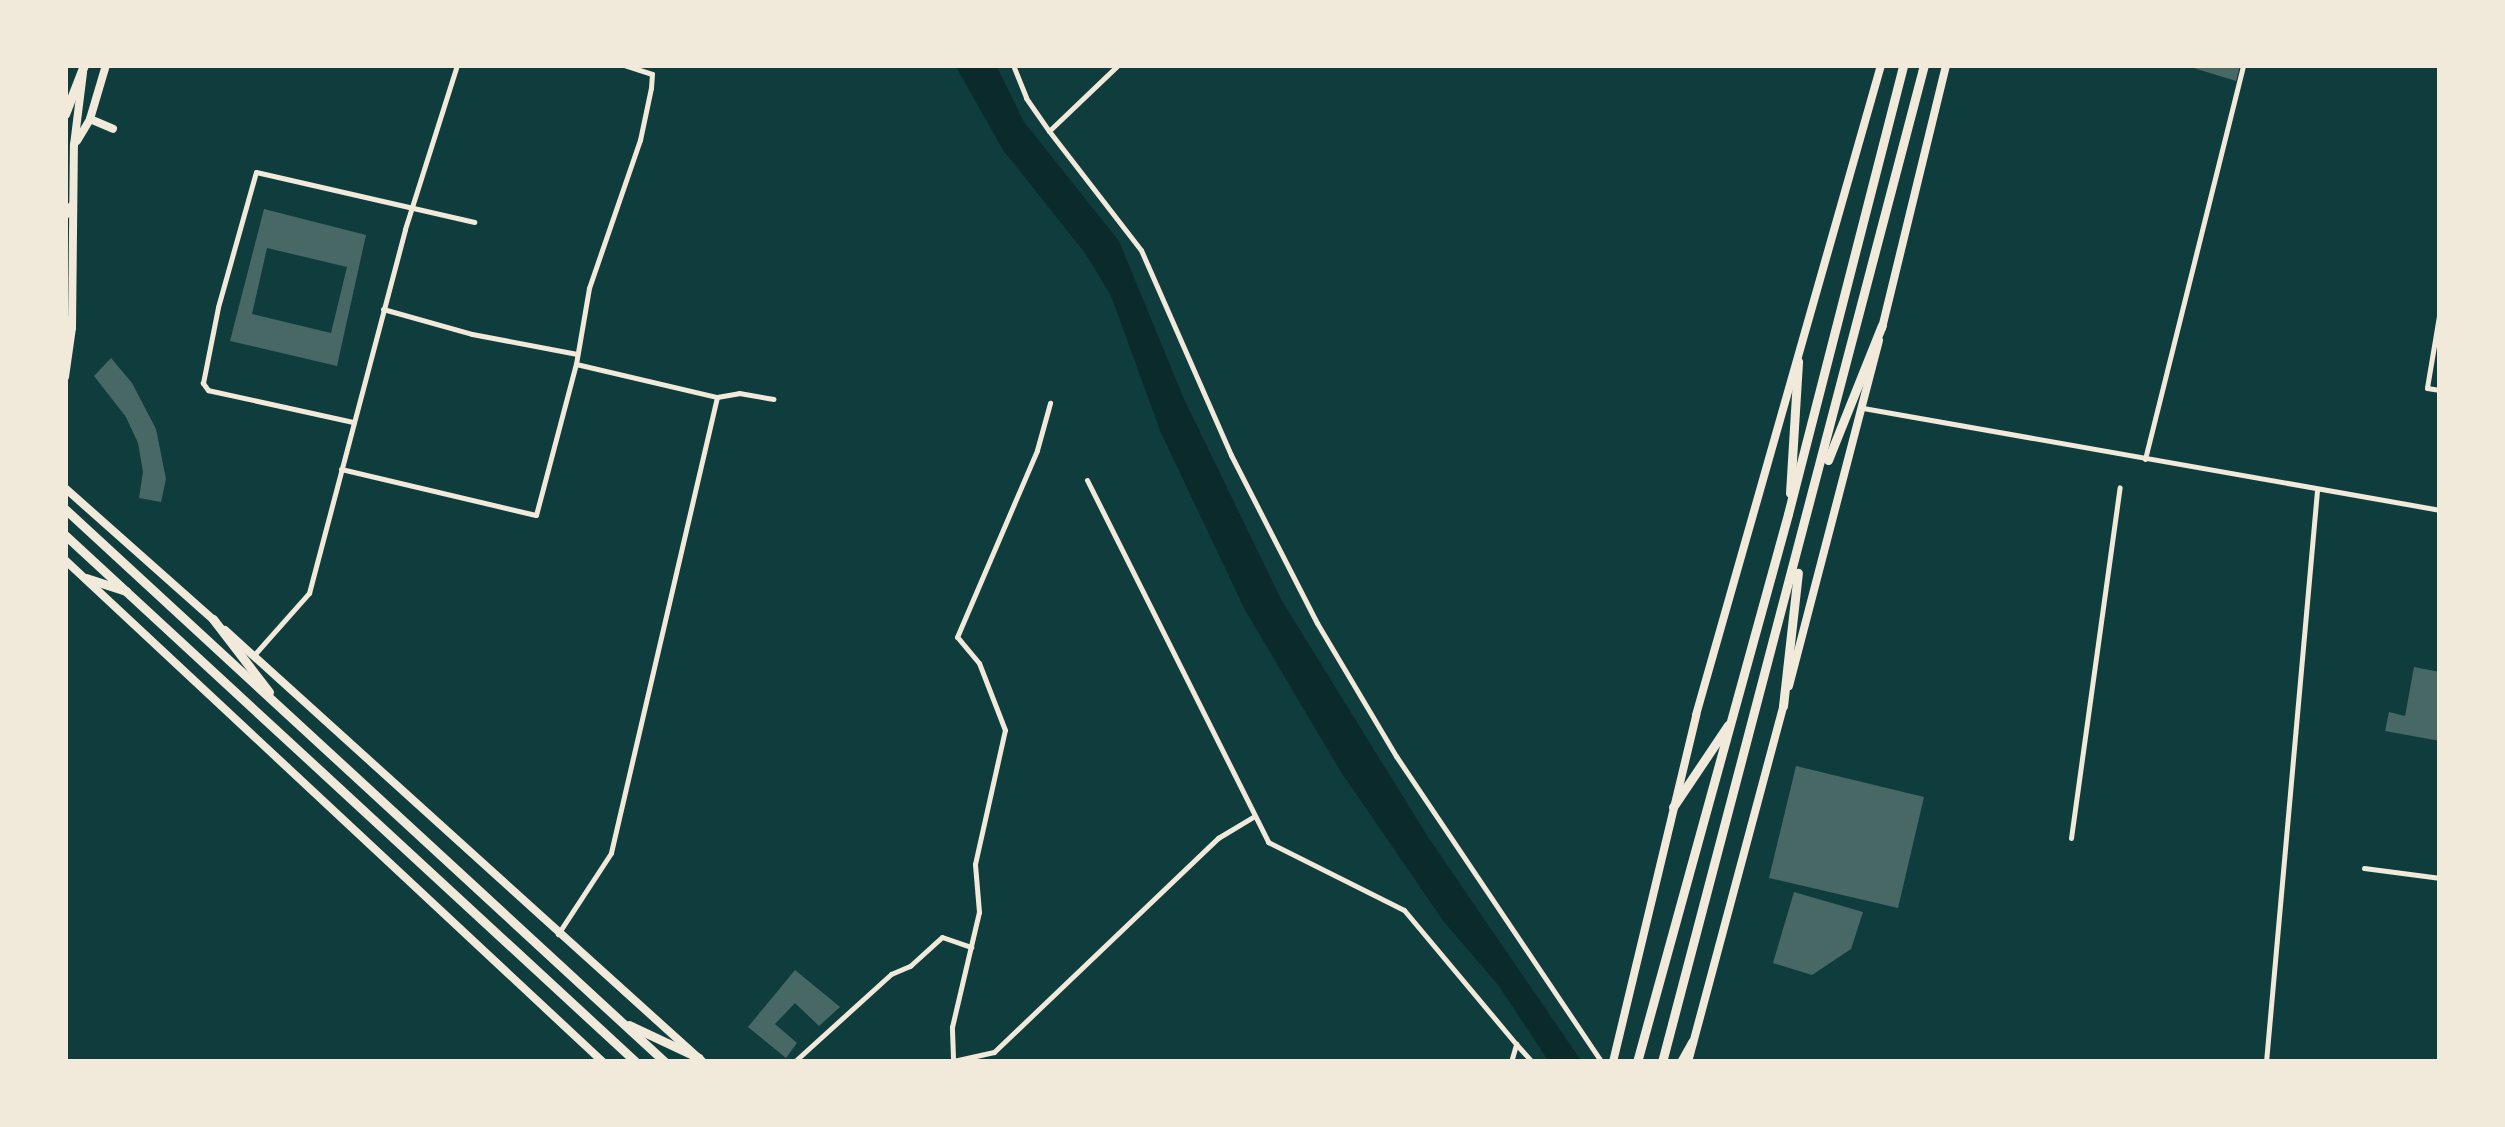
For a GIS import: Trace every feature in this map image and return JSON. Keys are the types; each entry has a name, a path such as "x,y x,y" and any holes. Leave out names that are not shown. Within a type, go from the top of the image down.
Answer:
{"highway":[{"path":"1637,1062 1788,514 1904,65"},
{"path":"1662,1062 1924,65"},
{"path":"65,114 84,66"},
{"path":"65,319 65,332"},
{"path":"1814,495 1882,325"},
{"path":"1788,514 1798,361"},
{"path":"65,510 664,1062"},
{"path":"65,535 636,1062"},
{"path":"1783,706 1802,541"},
{"path":"86,578 130,592"},
{"path":"213,619 286,714"},
{"path":"1673,807 1732,719"},
{"path":"619,1020 700,1060"},
{"path":"1684,1062 1692,1042"}],"street":[{"path":"74,145 90,119 106,65"},
{"path":"254,656 309,593 383,309 457,65"},
{"path":"341,469 536,515 576,364 589,288 640,140 651,88 652,74 624,65"},
{"path":"1012,65 1026,98 1049,131 1141,250 1231,455 1316,623 1396,756 1602,1062"},
{"path":"1049,131 1118,65"},
{"path":"1613,1062 1673,807 1881,65"},
{"path":"1692,1042 1864,408 1946,65"},
{"path":"2145,459 2243,65"},
{"path":"65,377 72,328 68,210 84,66"},
{"path":"90,119 113,129"},
{"path":"353,422 208,390 203,384 218,307 256,172 474,222"},
{"path":"383,309 472,334 578,354"},
{"path":"2440,310 2427,388 2440,390"},
{"path":"576,364 717,397 739,393 772,399"},
{"path":"558,934 611,853 717,397"},
{"path":"1050,403 1038,450 957,637 979,663 1005,730 975,864 980,912 952,1027 951,1060 994,1052 1218,838 1253,817"},
{"path":"1864,408 2440,510"},
{"path":"1086,480 1268,842 1404,910 1532,1062"},
{"path":"2071,838 2120,487"},
{"path":"65,488 700,1060"},
{"path":"2266,1062 2318,490"},
{"path":"65,560 604,1062"},
{"path":"2364,868 2440,878"},
{"path":"794,1062 892,974 910,966 942,938 971,947"},
{"path":"1511,1062 1516,1044"}],"water":[{"path":"955,65 996,65 1024,122 1119,241 1184,399 1282,601 1428,837 1582,1062 1549,1062 1499,986 1444,922 1341,772 1245,610 1161,433 1111,296 1085,253 1003,150"}],"building":[{"path":"2184,65 2240,65 2236,81"},
{"path":"264,209 366,235 337,366 230,341","holes":["267,248 347,267 331,333 252,314"]},
{"path":"111,358 132,383 156,429 166,479 161,502 139,498 143,472 138,443 126,417 94,376"},
{"path":"2414,667 2440,672 2440,741 2385,731 2389,712 2405,716"},
{"path":"1796,766 1924,797 1898,908 1769,878"},
{"path":"1794,892 1863,912 1851,949 1812,975 1773,963"},
{"path":"795,970 840,1007 819,1026 795,1003 775,1024 797,1043 786,1058 748,1027"}]}
